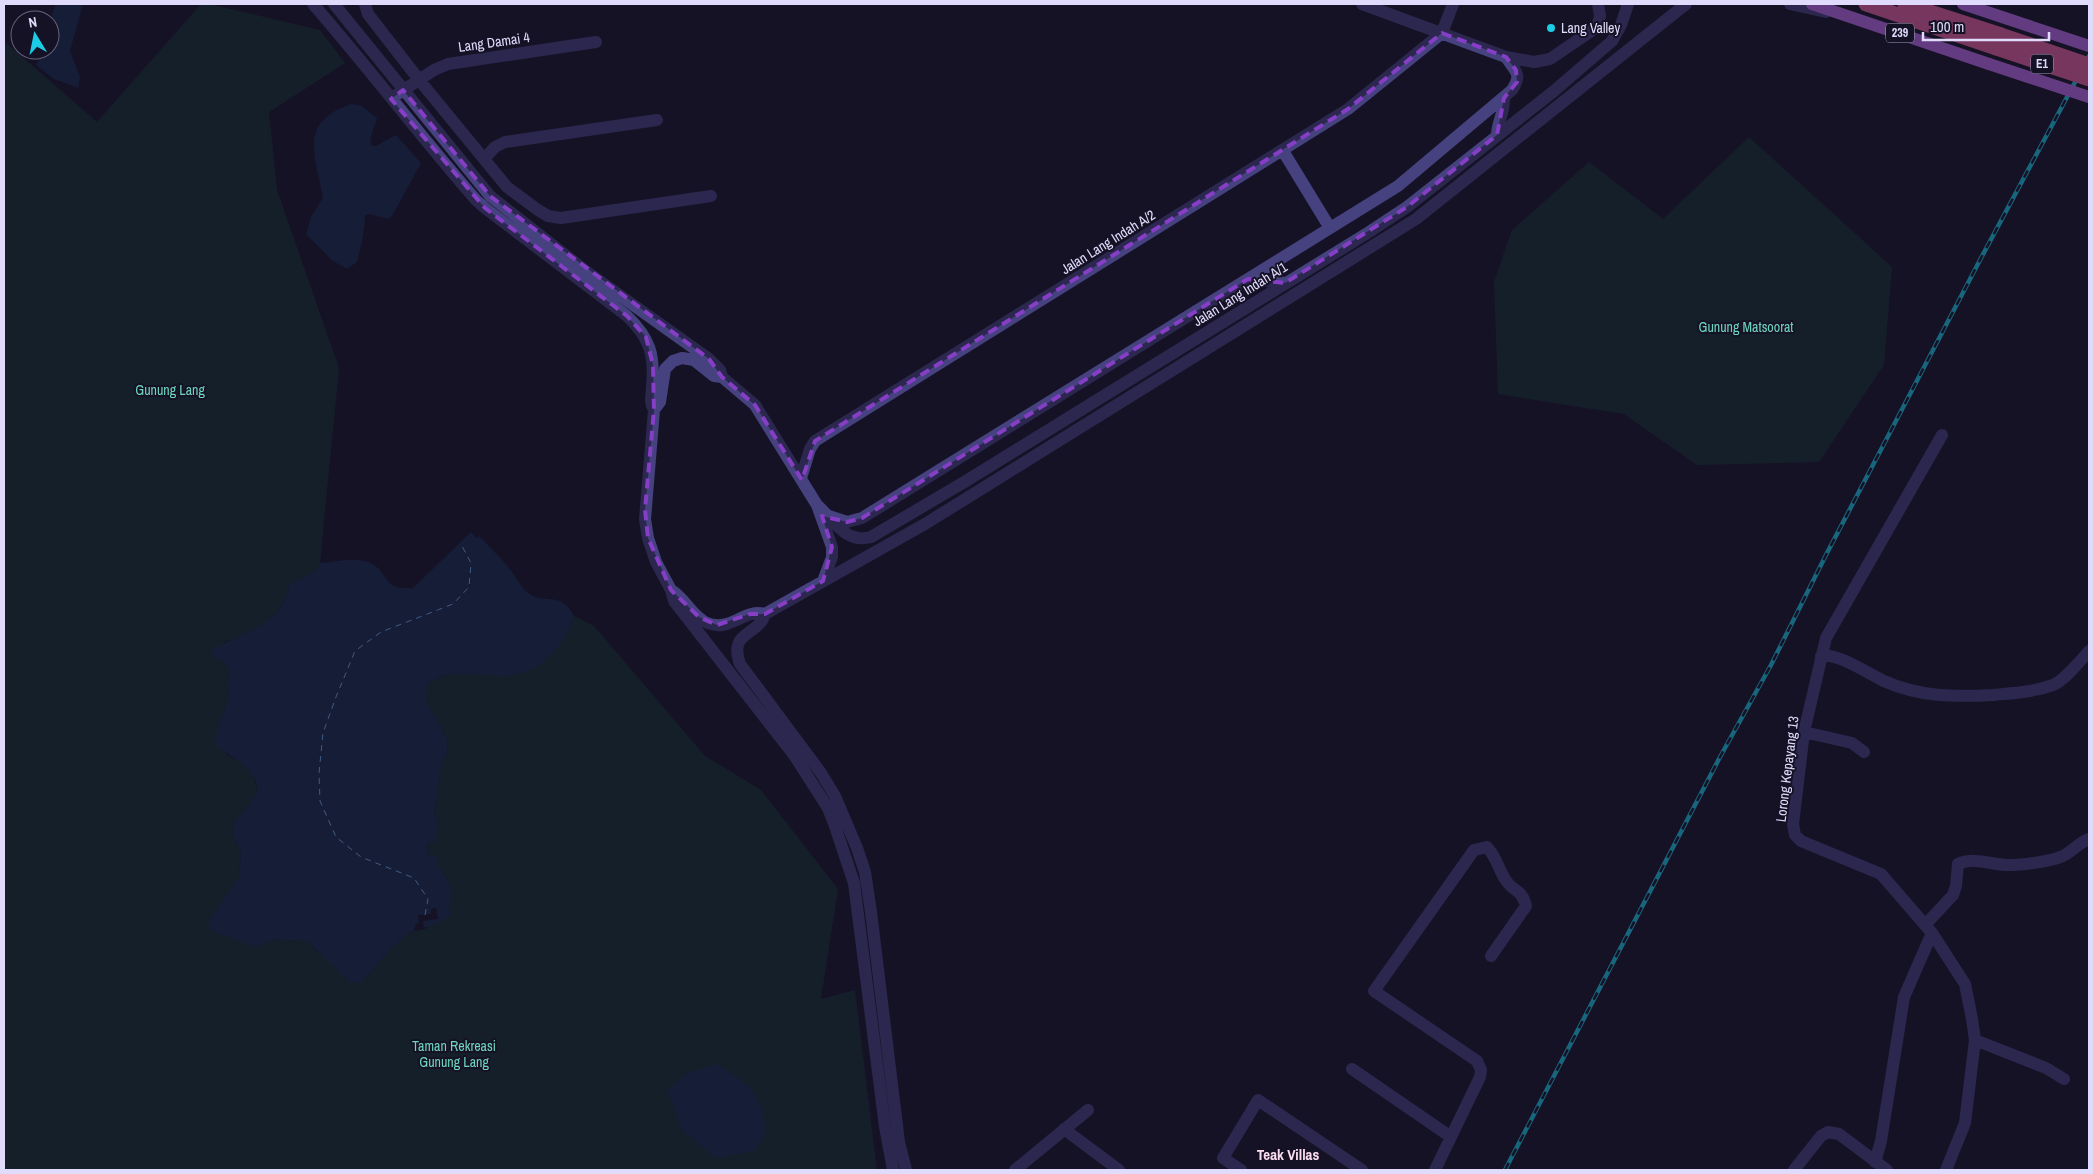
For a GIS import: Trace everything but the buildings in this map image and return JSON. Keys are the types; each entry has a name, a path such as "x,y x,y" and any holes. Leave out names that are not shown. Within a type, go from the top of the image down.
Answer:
{"highway":[{"name":"E1","path":"1866,4 1998,42 2089,65"},
{"name":"E1","path":"1905,4 2089,79"}],"main road":[{"name":"239","path":"1812,4 2089,97"},
{"path":"1963,4 2089,46"}],"street":[{"path":"313,4 429,145 485,208 623,312 643,332 649,343 653,365 651,403 654,410 645,519 648,538 656,562 671,590 674,601 808,775 828,808 854,883 885,1127 893,1170"},
{"path":"334,4 490,196 587,272 710,359 720,370 722,378"},
{"path":"365,4 368,14 484,159 513,192 548,216 561,218 711,196"},
{"path":"1442,33 1453,4"},
{"path":"1368,5 1506,57 1534,62 1550,59 1597,26 1600,16 1598,4"},
{"name":"Jalan Lang Indah A/1","path":"818,505 844,533 859,539 871,537 966,481 1407,206 1554,91 1612,41 1621,25 1628,4"},
{"path":"906,1170 899,1142 865,872 835,796 826,781 740,664 737,651 744,634 762,622 765,614 925,524 1416,219 1686,4"},
{"path":"1790,4 1810,10 1846,15"},
{"name":"Jalan Lang Indah A/2","path":"801,478 810,449 815,441 1348,109 1442,33"},
{"name":"Lang Damai 4","path":"391,99 434,70 448,64 596,42"},
{"name":"Jalan Lang Indah A/1","path":"829,516 848,522 862,518 1398,186 1512,90 1518,78 1516,70 1506,57"},
{"path":"1497,135 1497,127 1505,108 1504,98"},
{"path":"484,159 495,147 505,142 657,120"},
{"path":"1283,151 1330,228"},
{"path":"1248,279 1286,283"},
{"path":"654,410 660,402 665,369 678,359 690,358 714,376 722,378 755,405 818,505 832,547 832,557 823,581"},
{"name":"Lorong Kepayang 13","path":"1942,435 1826,638 1804,732 1793,824 1795,836 1801,841 1881,874 1928,929 1965,984 1975,1040 1965,1123 1946,1170"},
{"path":"671,590 680,594 699,617 717,625 733,623 750,614 759,612 765,614"},
{"path":"1821,656 1834,656 1896,686 1930,694 1954,696 2010,694 2053,685 2063,678 2089,651"},
{"path":"1804,732 1852,743 1864,752"},
{"path":"1875,1162 1881,1141 1904,997 1928,929 1953,895 1956,886 1958,864 1967,860 2011,865 2045,860 2063,856 2077,844 2089,839"},
{"path":"1435,1170 1480,1077 1481,1070 1476,1060 1374,991 1474,850 1487,847 1496,857 1508,885 1517,889 1523,896 1526,906 1491,956"},
{"path":"1975,1040 2046,1068 2064,1079"},
{"path":"1352,1069 1451,1137"},
{"path":"1242,1170 1223,1158 1258,1100 1362,1170"},
{"path":"1014,1170 1088,1110"},
{"path":"1064,1129 1120,1170"},
{"path":"1794,1170 1821,1136 1828,1132 1839,1134 1887,1170"}],"highlighted area":[{"path":"1442,33 1506,57 1516,70 1517,82 1504,98 1497,135 1407,207 1285,283 1248,279 862,518 847,522 822,516 832,547 823,581 765,614 750,614 717,625 699,617 671,590 648,538 645,510 654,410 653,365 646,337 627,316 485,208 391,99 403,90 490,196 709,359 722,377 755,405 802,480 815,441 1348,109"}],"green space":[{"path":"201,4 209,4 320,30 345,63 269,112 277,190 339,368 320,563 315,572 289,585 283,603 272,618 249,634 238,639 228,640 221,645 212,657 225,662 231,671 228,681 227,704 217,729 226,754 245,766 253,775 258,792 236,819 232,833 241,852 239,877 225,900 249,943 255,947 277,939 307,941 316,950 364,980 385,955 408,933 425,929 450,912 447,880 437,867 438,855 429,856 427,842 437,821 434,813 437,791 441,766 448,751 447,740 426,700 426,686 434,680 452,674 500,676 572,622 574,616 594,626 705,756 761,790 838,889 821,999 855,990 877,1170 4,1170 4,41 10,46 10,60 26,60 97,122"},
{"name":"Gunung Matsoorat","path":"1749,137 1892,267 1884,365 1819,462 1697,465 1624,414 1498,394 1494,282 1512,230 1589,162 1663,219"}],"water":[{"path":"56,4 83,4 70,51 80,77 78,88 54,79 36,65 39,60 60,60 60,10 54,10"},
{"path":"351,104 362,106 377,118 370,139 372,146 376,146 396,135 421,163 392,216 388,219 369,214 365,215 364,233 357,262 347,269 333,261 306,234 311,217 323,198 314,154 317,130 323,120 334,111"},
{"path":"471,532 477,538 479,536 498,556 527,592 543,599 564,603 574,616 563,640 555,650 546,659 525,672 499,676 452,674 434,680 426,686 426,700 447,740 448,751 441,766 434,813 437,821 436,841 427,843 429,856 438,855 438,867 449,886 451,914 439,923 408,933 385,955 364,980 357,983 350,982 307,941 277,939 255,947 212,931 208,926 209,921 239,877 241,852 232,833 236,819 258,792 255,780 250,772 215,744 217,729 227,704 230,671 225,662 212,657 212,650 270,619 279,610 289,585 315,572 320,563 351,560 368,562 380,570 386,579 395,586 413,588"},
{"path":"718,1064 750,1087 763,1112 766,1132 756,1150 716,1158 682,1130 667,1090 688,1073"}],"pier":[{"path":"436,908 438,919 423,921 424,929 414,930 416,924 419,923 418,915 431,914 431,909"}],"ferry route":[{"path":"425,915 428,899 414,878 361,857 336,837 320,801 319,773 323,733 355,651 381,632 453,604 469,587 471,563 462,546"}],"railway":[{"path":"1505,1170 1720,757 1771,665 1827,553 1980,260 2089,56"}],"place":[{"name":"Lang Valley","path":"1551,28"}],"district":[{"name":"Teak Villas","path":"1288,1155"}],"park label":[{"name":"Gunung Lang","path":"170,390"},
{"name":"Taman Rekreasi Gunung Lang","path":"454,1054"}]}
